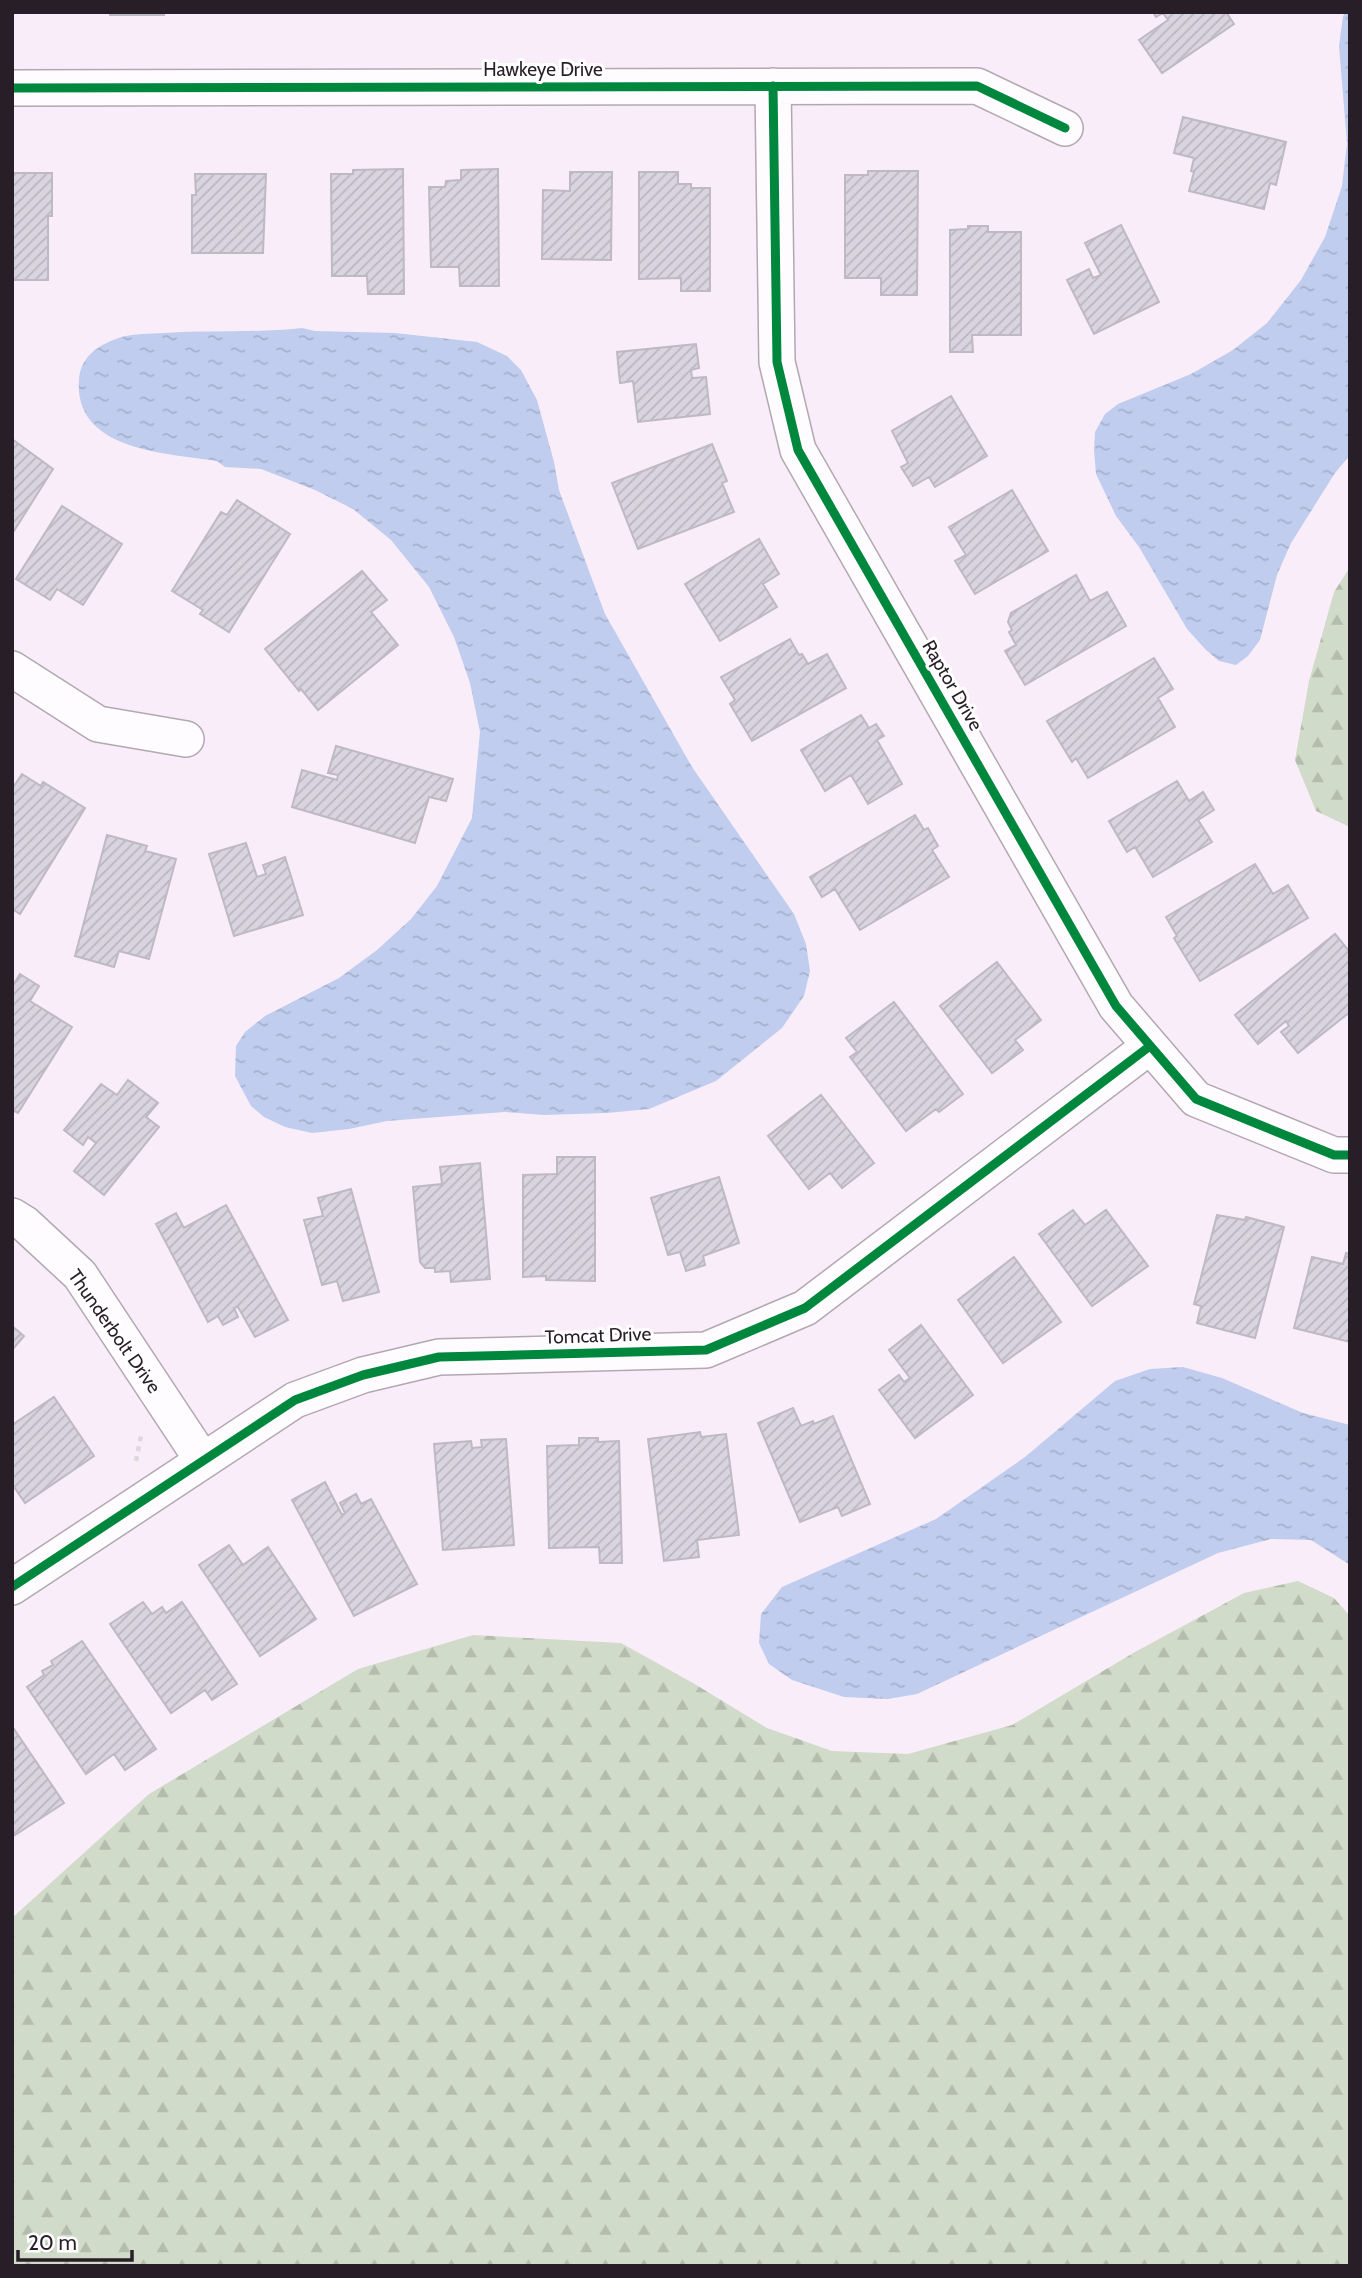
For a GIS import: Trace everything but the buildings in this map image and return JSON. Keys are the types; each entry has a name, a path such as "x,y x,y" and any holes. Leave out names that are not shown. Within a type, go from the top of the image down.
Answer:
{"street":[{"name":"Raptor Drive","path":"773,86 777,362 798,450 1116,1006 1196,1099 1334,1155 1350,1154"},
{"name":"Hawkeye Drive","path":"12,88 977,86 1065,128"},
{"path":"12,669 98,724 186,739"},
{"name":"Tomcat Drive","path":"12,1587 295,1400 363,1375 439,1357 706,1350 805,1308 1150,1046"},
{"name":"Thunderbolt Drive","path":"12,1216 25,1224 80,1275 203,1461"}],"path":[{"path":"132,1465 137,1460 141,1437 139,1430"}],"green space":[{"path":"1350,567 1350,827 1316,811 1295,760 1309,681 1334,592"},
{"path":"1298,1581 1334,1598 1350,1616 1350,2266 12,2266 12,1918 149,1794 358,1669 473,1635 621,1643 767,1728 832,1751 908,1754 1012,1725 1135,1652 1244,1593"}],"water":[{"path":"1350,12 1350,455 1335,473 1291,543 1277,575 1260,640 1248,656 1236,665 1219,661 1187,629 1139,547 1116,516 1096,474 1095,432 1105,414 1118,404 1191,374 1233,350 1267,323 1301,280 1325,237 1342,186 1347,143 1339,46 1343,16"},
{"path":"302,328 315,331 395,333 477,342 507,356 521,370 537,400 559,490 605,614 692,767 794,914 806,944 810,971 804,996 782,1028 716,1081 649,1109 544,1115 505,1112 387,1121 312,1133 285,1127 264,1117 251,1106 235,1076 236,1046 245,1032 265,1016 339,978 377,950 411,919 437,886 472,818 480,732 470,683 454,637 429,587 391,540 353,509 315,490 261,469 225,467 217,461 149,451 127,444 107,434 91,421 81,403 79,379 83,364 91,353 121,337"},
{"path":"1183,1367 1222,1378 1303,1413 1350,1425 1350,1565 1311,1540 1271,1539 1218,1553 917,1694 888,1699 844,1697 792,1680 769,1664 759,1643 761,1614 782,1587 936,1519 1025,1457 1115,1381 1150,1369"}],"cycle path":[{"path":"773,86 777,362 798,450 1116,1006 1196,1099 1334,1155 1350,1155"},
{"path":"12,88 977,86 1065,128"},
{"path":"12,1587 295,1400 363,1375 439,1357 706,1350 805,1308 1150,1046"}]}
